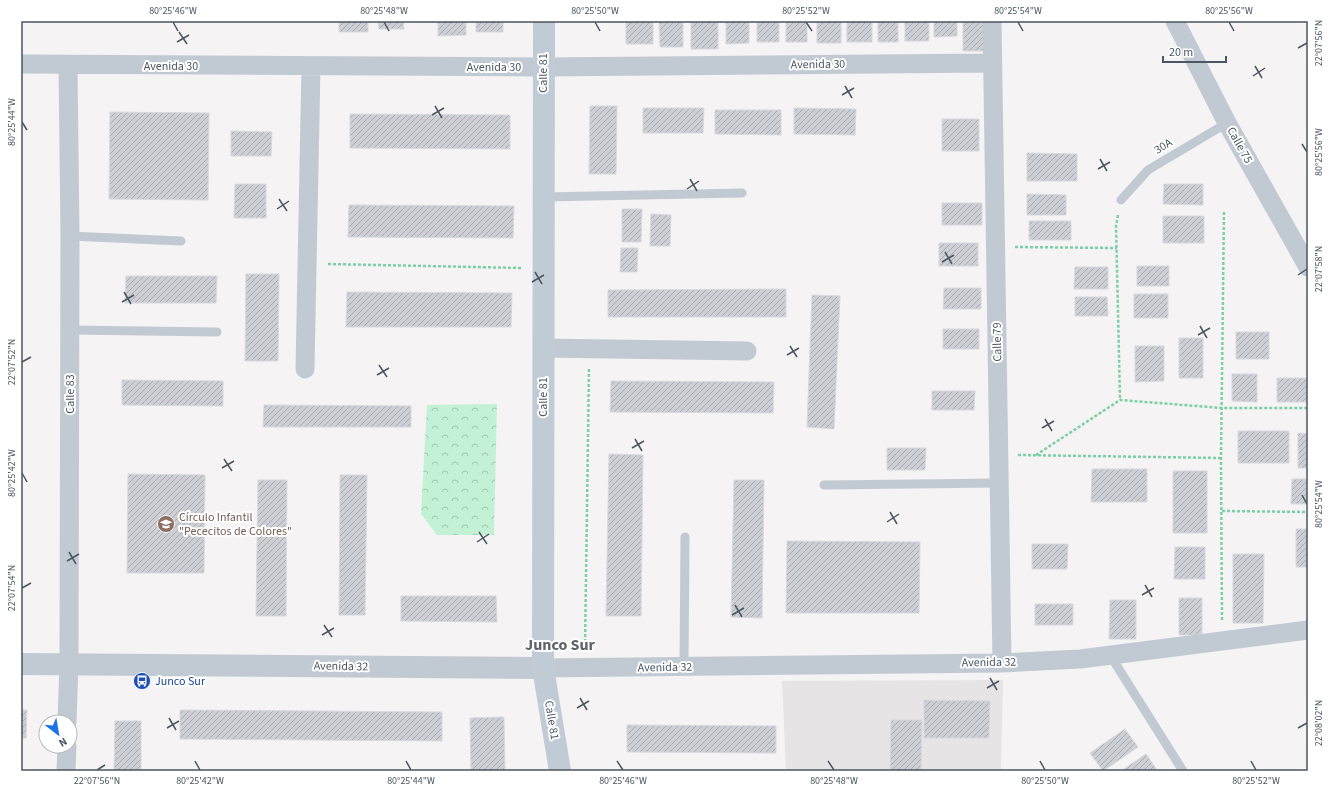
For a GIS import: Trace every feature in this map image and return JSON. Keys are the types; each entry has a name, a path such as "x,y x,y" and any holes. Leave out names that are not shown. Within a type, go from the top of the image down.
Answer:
{"main road":[{"name":"Calle 81","path":"544,21 543,668 560,771"}],"street":[{"name":"Calle 79","path":"992,21 1000,454 1002,663"},
{"name":"Calle 75","path":"1176,21 1227,123 1308,267"},
{"name":"Avenida 30","path":"21,64 68,66 543,67 992,63"},
{"name":"Calle 83","path":"67,714 69,663 70,330 68,66"},
{"path":"305,369 311,66"},
{"path":"543,348 746,351"},
{"name":"Avenida 32","path":"21,664 69,663 585,668 1002,663 1110,655 1308,630"},
{"path":"66,771 67,754"}],"lane":[{"name":"30A","path":"1121,200 1148,170 1227,123"},
{"path":"543,197 742,194"},
{"path":"70,236 181,241"},
{"path":"70,330 217,332"},
{"path":"824,485 1000,483"},
{"path":"684,667 685,537"},
{"path":"1110,655 1183,771"}],"path":[{"path":"1120,400 1116,226 1121,200"},
{"path":"1222,641 1221,458 1224,210"},
{"path":"996,247 1117,248"},
{"path":"307,263 543,269"},
{"path":"585,668 590,349"},
{"path":"1036,455 1120,400 1222,408 1308,408"},
{"path":"1000,454 1221,458"},
{"path":"1222,511 1308,512"}],"shaded area":[{"path":"1003,680 1001,771 786,771 782,681"}],"green space":[{"path":"497,404 494,535 437,535 421,514 427,405"}],"building":[{"path":"339,21 368,21 368,32 339,32"},
{"path":"378,21 403,21 404,29 379,29"},
{"path":"438,21 466,21 466,35 438,36"},
{"path":"476,21 503,21 503,32 476,32"},
{"path":"626,21 653,21 653,44 626,44"},
{"path":"659,21 683,21 683,47 660,47"},
{"path":"691,21 718,21 718,49 691,49"},
{"path":"726,21 749,21 749,43 726,44"},
{"path":"757,21 779,21 779,42 757,42"},
{"path":"786,21 807,21 807,42 786,42"},
{"path":"817,21 841,21 841,43 817,43"},
{"path":"847,21 872,21 872,42 847,42"},
{"path":"878,21 898,21 898,42 878,42"},
{"path":"905,21 929,21 929,41 905,41"},
{"path":"934,21 957,21 957,36 934,37"},
{"path":"963,21 985,21 985,51 963,51"},
{"path":"590,106 617,106 616,174 589,174"},
{"path":"643,108 704,108 703,133 643,133"},
{"path":"794,108 856,109 855,135 794,134"},
{"path":"715,110 781,110 781,135 715,134"},
{"path":"110,112 209,113 208,200 109,199"},
{"path":"350,114 510,115 510,149 350,148"},
{"path":"942,119 979,119 979,151 942,151"},
{"path":"231,131 272,132 271,156 231,156"},
{"path":"1027,153 1077,154 1077,181 1027,181"},
{"path":"235,184 266,184 266,218 234,218"},
{"path":"1164,184 1203,184 1203,205 1163,204"},
{"path":"1027,194 1066,195 1066,215 1027,215"},
{"path":"942,203 982,203 982,225 942,225"},
{"path":"349,205 514,206 513,238 348,237"},
{"path":"622,209 642,209 641,242 622,242"},
{"path":"651,214 671,215 670,246 650,246"},
{"path":"1163,216 1204,216 1204,243 1163,243"},
{"path":"1029,221 1071,221 1071,240 1029,240"},
{"path":"939,243 978,243 978,266 939,266"},
{"path":"621,248 638,248 637,272 620,272"},
{"path":"1137,266 1169,266 1169,286 1137,286"},
{"path":"1075,267 1108,267 1108,289 1074,289"},
{"path":"246,274 279,274 278,361 245,361"},
{"path":"126,276 217,276 216,303 125,303"},
{"path":"944,288 981,288 981,309 943,309"},
{"path":"786,289 786,317 608,317 608,290"},
{"path":"347,292 512,293 511,327 346,327"},
{"path":"1134,294 1168,294 1168,318 1134,318"},
{"path":"812,295 840,296 834,429 807,427"},
{"path":"1075,297 1107,297 1108,316 1075,316"},
{"path":"943,329 979,329 979,349 943,349"},
{"path":"1236,332 1269,332 1269,359 1236,359"},
{"path":"1179,338 1203,338 1203,378 1179,378"},
{"path":"1135,346 1164,346 1164,381 1135,382"},
{"path":"1232,374 1257,374 1257,402 1232,401"},
{"path":"1277,378 1308,378 1308,402 1277,402"},
{"path":"122,380 223,381 223,406 122,405"},
{"path":"611,381 774,382 773,413 610,412"},
{"path":"932,391 975,391 974,410 932,410"},
{"path":"264,405 411,406 411,427 263,427"},
{"path":"1238,431 1289,431 1289,463 1238,463"},
{"path":"1298,433 1308,434 1308,468 1298,468"},
{"path":"887,448 926,448 925,470 887,470"},
{"path":"609,454 643,455 641,616 606,616"},
{"path":"1092,469 1147,469 1147,502 1091,502"},
{"path":"1173,471 1207,471 1207,533 1173,533"},
{"name":"Círculo Infantil \"Pececitos de Colores\"","path":"128,474 205,475 204,573 127,573"},
{"path":"340,475 367,475 365,615 339,615"},
{"path":"1292,479 1308,479 1308,504 1291,504"},
{"path":"258,480 287,480 286,616 256,616"},
{"path":"734,480 764,480 762,618 731,617"},
{"path":"1296,529 1308,529 1308,567 1296,567"},
{"path":"787,541 920,542 919,613 786,613"},
{"path":"1032,544 1068,544 1067,569 1032,569"},
{"path":"1175,547 1205,547 1205,579 1174,579"},
{"path":"1233,554 1264,554 1263,623 1233,623"},
{"path":"401,596 496,596 497,622 401,621"},
{"path":"1179,598 1202,598 1202,635 1179,635"},
{"path":"1110,600 1136,600 1136,639 1109,639"},
{"path":"1035,604 1073,604 1073,625 1035,625"},
{"path":"924,700 990,701 989,738 924,738"},
{"path":"21,710 27,710 26,738 21,738"},
{"path":"180,710 442,712 442,741 180,739"},
{"path":"504,717 505,771 471,771 470,718"},
{"path":"891,720 922,720 921,771 890,771"},
{"path":"115,721 141,721 141,771 114,771"},
{"path":"627,725 776,726 776,753 627,752"},
{"path":"1125,729 1138,747 1103,771 1090,753"},
{"path":"1146,754 1157,770 1121,771"}],"place":[{"name":"Círculo Infantil \"Pececitos de Colores\"","path":"166,524"},
{"name":"Junco Sur","path":"142,681"}],"district":[{"name":"Junco Sur","path":"560,644"}]}
